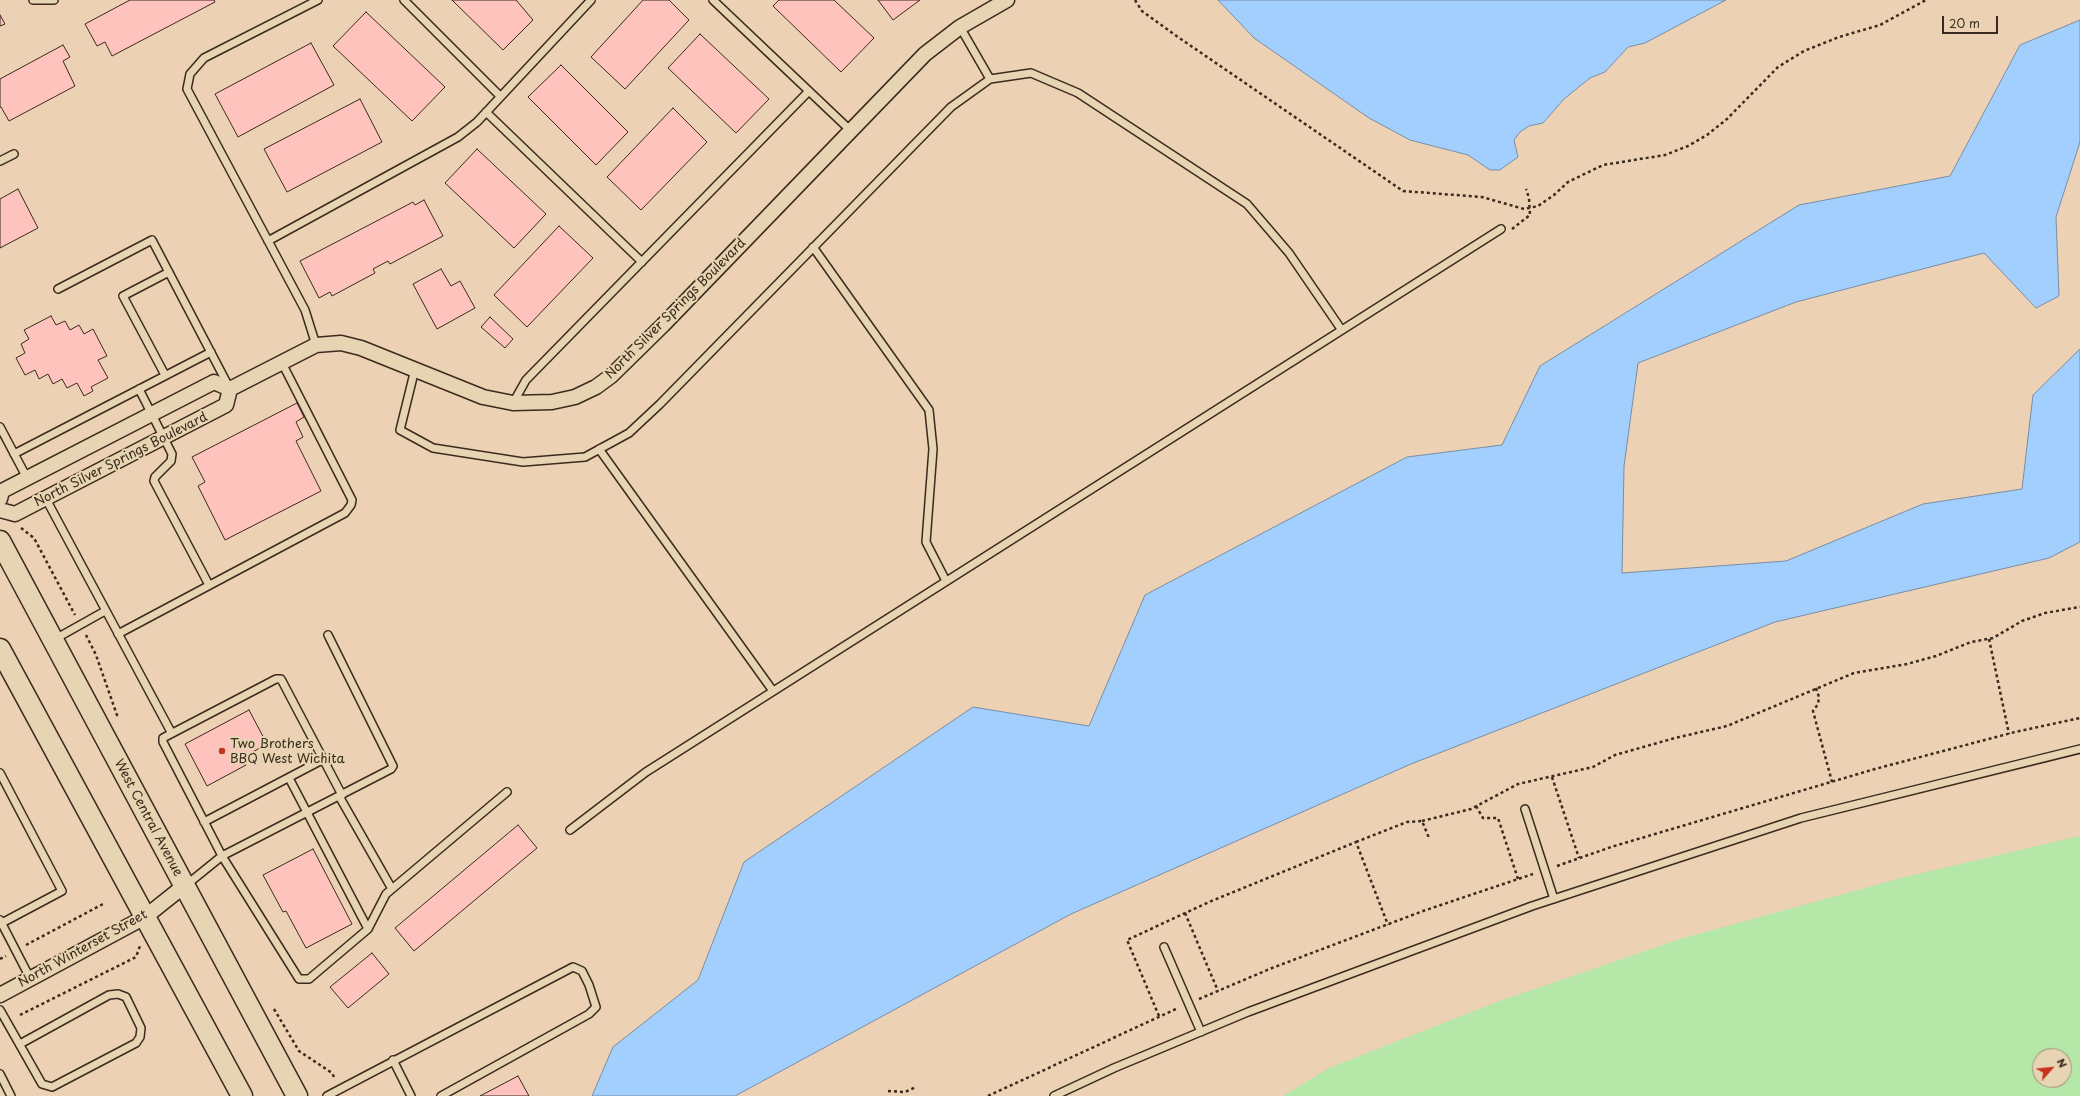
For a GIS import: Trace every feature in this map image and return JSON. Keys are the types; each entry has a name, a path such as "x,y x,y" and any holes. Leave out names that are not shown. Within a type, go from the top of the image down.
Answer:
{"main road":[{"name":"West Central Avenue","path":"0,541 297,1096"},
{"path":"0,649 242,1096"}],"street":[{"name":"North Silver Springs Boulevard","path":"6,512 15,514 46,499 226,405 230,389 316,345 341,343 361,348 483,397 513,403 552,402 575,397 596,387 611,376 925,54 960,27 1007,0"},
{"name":"North Silver Springs Boulevard","path":"0,499 2,491 214,382 230,389"},
{"name":"North Winterset Street","path":"0,995 145,917 184,886"}],"lane":[{"path":"33,0 54,0"},
{"path":"316,345 305,310 187,89 190,74 204,58 318,0"},
{"path":"404,0 500,96"},
{"path":"268,241 458,138 486,112 591,0"},
{"path":"713,0 850,130"},
{"path":"960,27 990,79"},
{"path":"415,369 400,430 433,448 524,462 585,457 629,433 660,404 951,107 990,79 1031,73 1078,93 1247,204 1289,253 1341,329"},
{"path":"513,403 526,380 809,91"},
{"path":"486,112 642,262"},
{"path":"0,161 14,154"},
{"path":"570,830 646,772 1341,329 1501,229"},
{"path":"58,289 152,240 230,389"},
{"path":"813,247 929,410 933,449 926,542 946,581"},
{"path":"165,375 123,296 169,272"},
{"path":"14,454 211,352"},
{"path":"118,634 345,513 351,505 352,500 282,363"},
{"path":"139,389 172,454 172,461 155,477 154,481 209,585"},
{"path":"0,427 27,478"},
{"path":"599,449 773,691"},
{"path":"46,499 171,732"},
{"path":"53,640 105,611"},
{"path":"184,886 222,856 391,769 393,766 328,635"},
{"path":"392,889 340,795 324,759 281,679 276,679 162,738 222,856 299,979 309,979 368,929 386,894 392,889 508,792"},
{"path":"1054,1096 1114,1068 1248,1012 1554,900 1801,818 2080,749"},
{"path":"204,822 324,759"},
{"path":"0,772 62,891 0,922 30,978"},
{"path":"289,778 368,929"},
{"path":"1525,810 1554,900"},
{"path":"1164,947 1201,1032"},
{"path":"327,1096 393,1060 573,967 582,971 589,985 596,1007 589,1014 441,1096"},
{"path":"0,1010 42,1084 52,1087 136,1043 140,1037 141,1028 126,997 118,994 109,995 20,1044"},
{"path":"393,1060 411,1096"},
{"path":"0,1074 11,1096"}],"path":[{"path":"1135,0 1142,11 1170,31 1403,191 1429,194 1464,195 1496,200 1512,207 1524,209 1538,206 1554,196 1568,182 1603,165 1665,155 1688,146 1707,135 1727,119 1778,67 1804,51 1840,37 1880,25 1926,0"},
{"path":"1510,231 1530,215 1529,198 1526,189"},
{"path":"6,512 23,531 34,538 96,655 119,721"},
{"path":"1159,1016 1127,940 1185,913 1407,822 1422,821 1476,806 1518,784 1592,767 1615,755 1727,726 1816,688 1854,674 1907,664 1936,656 1971,642 1988,639 2022,621 2045,613 2080,607"},
{"path":"1988,639 2010,734"},
{"path":"1816,688 1819,697 1818,704 1813,711 1832,782"},
{"path":"988,1096 1159,1016 1272,968 1544,870 1579,858 1832,782 2010,734 2080,718"},
{"path":"1552,777 1579,858"},
{"path":"1476,806 1483,818 1498,818 1518,879"},
{"path":"1422,821 1429,838"},
{"path":"1356,842 1388,925"},
{"path":"0,959 104,904"},
{"path":"1185,913 1218,991"},
{"path":"20,1015 136,956 141,944"},
{"path":"273,1007 299,1051 332,1074 340,1089"},
{"path":"888,1091 905,1092 916,1087"},
{"path":"905,1092 907,1096"}],"green space":[{"path":"2080,836 2080,1096 1283,1096 1329,1068 1497,1002 1680,939 1905,877"}],"water":[{"path":"1218,0 1726,0 1645,43 1628,47 1605,72 1590,78 1564,99 1543,123 1529,126 1520,132 1514,140 1518,157 1500,170 1490,170 1468,155 1410,140 1369,118 1254,38"},
{"path":"2080,20 2080,142 2056,217 2059,296 2036,308 1984,253 1796,302 1638,363 1624,466 1622,573 1786,561 1923,504 2022,489 2033,395 2080,349 2080,542 2049,558 1775,622 1411,764 1071,914 735,1096 592,1096 613,1047 698,980 744,862 973,707 1089,726 1145,595 1407,457 1502,445 1540,366 1799,205 1950,176 2020,45"}],"building":[{"path":"130,0 214,0 215,2 112,56 105,42 97,46 85,24"},
{"path":"452,0 516,0 533,20 503,50"},
{"path":"643,0 669,0 689,20 625,89 591,57"},
{"path":"779,0 834,0 874,38 841,72 773,6"},
{"path":"878,0 920,0 893,20"},
{"path":"366,12 445,87 412,121 333,46"},
{"path":"0,15 5,24 0,26"},
{"path":"700,34 769,99 736,133 668,68"},
{"path":"311,43 334,85 238,137 215,94"},
{"path":"63,45 70,57 63,61 75,86 9,121 0,107 0,79"},
{"path":"561,65 628,132 596,165 528,97"},
{"path":"360,99 382,142 287,192 264,149"},
{"path":"673,108 707,142 641,210 607,177"},
{"path":"477,149 546,214 514,248 445,183"},
{"path":"18,189 38,228 0,248 0,199"},
{"path":"424,200 443,236 390,264 388,261 373,269 375,273 332,296 330,292 319,298 300,261 413,202 415,205"},
{"path":"559,226 593,258 527,327 494,295"},
{"path":"441,269 451,286 460,281 475,308 437,329 413,284"},
{"path":"51,316 56,325 65,321 70,330 79,325 84,334 93,329 107,356 98,360 108,378 91,387 93,391 84,396 77,383 67,388 62,379 53,384 48,374 39,379 35,370 25,375 16,358 25,353 21,344 29,339 24,330"},
{"path":"490,317 513,339 505,348 481,327"},
{"path":"297,403 304,417 296,422 303,437 296,441 321,491 225,540 198,486 205,482 192,457"},
{"name":"Two Brothers BBQ West Wichita","path":"249,710 267,744 242,758 246,765 207,786 185,744"},
{"path":"518,825 537,848 414,951 395,928"},
{"path":"313,849 352,924 306,948 286,911 283,912 263,875"},
{"path":"372,953 389,974 348,1008 330,987"},
{"path":"518,1076 529,1096 480,1096"}],"place":[{"name":"Two Brothers BBQ West Wichita","path":"222,751"}]}
